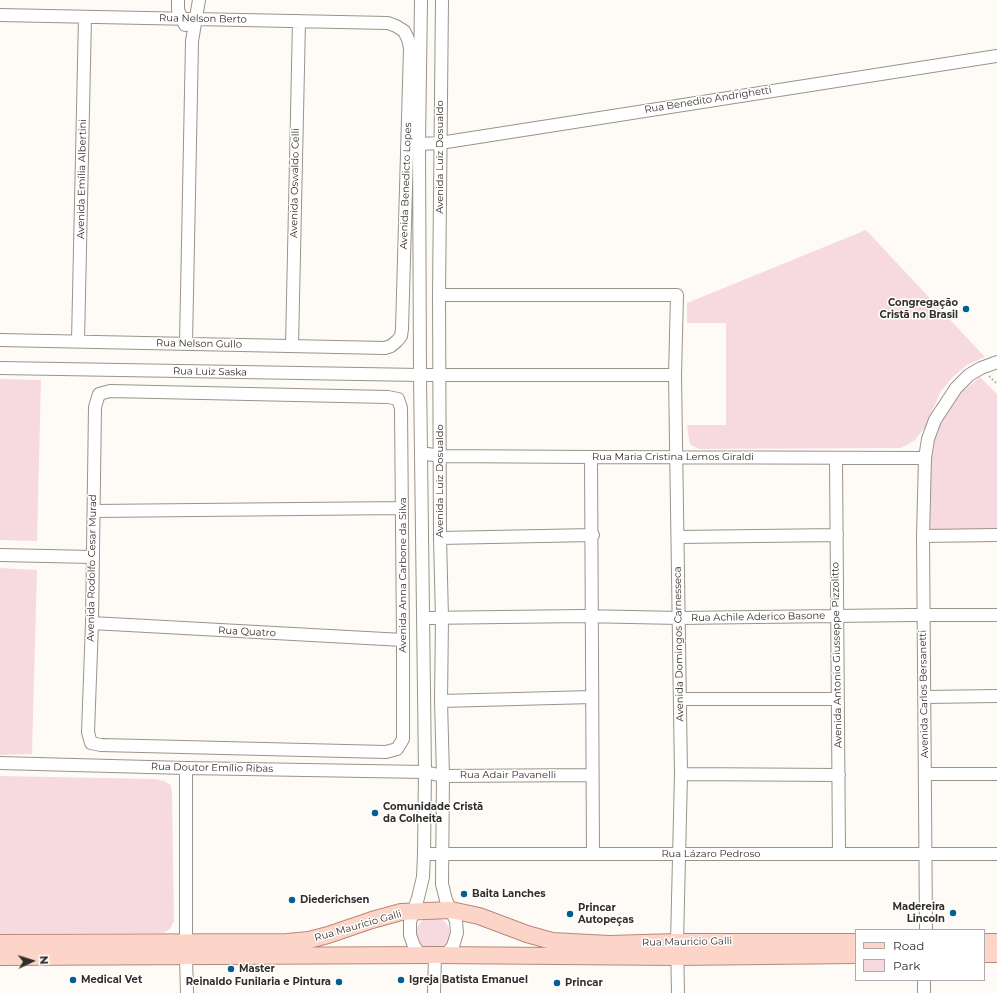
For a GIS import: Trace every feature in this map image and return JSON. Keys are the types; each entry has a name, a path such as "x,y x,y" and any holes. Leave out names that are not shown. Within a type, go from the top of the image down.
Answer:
{"main road":[{"name":"Rua Mauricio Galli","path":"0,957 186,949 309,940 401,912 451,910 479,916 527,934 552,941 678,949 855,955"},
{"name":"Rua Mauricio Galli","path":"0,943 434,955 678,949 855,942"},
{"path":"985,942 997,942"},
{"path":"985,954 997,954"}],"street":[{"path":"178,0 178,10 192,41"},
{"path":"186,344 192,41 199,0"},
{"name":"Avenida Luiz Dosualdo","path":"421,0 419,144 420,375 425,772 423,877 410,922 410,934 414,946 434,955 453,946 457,934 456,921 442,884 443,776 441,701 442,618 440,538 439,295 442,0"},
{"name":"Rua Nelson Berto","path":"0,15 388,23 396,26 404,32"},
{"name":"Avenida Emília Albertini","path":"78,342 85,17"},
{"name":"Avenida Oswaldo Celli","path":"292,346 300,21"},
{"name":"Avenida Benedicto Lopes","path":"397,341 401,336 402,329 410,48 408,39 404,32"},
{"name":"Rua Benedito Andrighetti","path":"419,144 440,143 997,56"},
{"name":"Avenida Domingos Carnesseca","path":"439,295 677,295 675,375 681,774 678,993"},
{"name":"Rua Nelson Gullo","path":"0,340 384,348 391,346 397,341"},
{"name":"Avenida Carlos Bersanetti","path":"926,929 922,536 925,458 928,439 935,420 956,388 969,375 981,368 997,362"},
{"name":"Rua Luiz Saska","path":"0,368 440,376 675,375"},
{"name":"Avenida Anna Carbone da Silva","path":"99,394 110,391 388,397 398,399 401,408 403,739 397,749"},
{"name":"Avenida Rodolfo Cesar Murad","path":"99,394 95,407 92,623 88,732 91,743 101,745 386,752 397,749"},
{"name":"Rua Maria Cristina Lemos Giraldi","path":"421,453 440,456 925,458"},
{"path":"591,457 593,535 593,854"},
{"name":"Avenida Antonio Giusseppe Pizzolitto","path":"836,458 839,853"},
{"path":"94,511 402,508"},
{"path":"440,538 593,535"},
{"path":"678,538 836,535"},
{"path":"922,536 997,535"},
{"path":"0,554 92,557"},
{"name":"Rua Achile Aderico Basone","path":"423,618 593,616 679,618 997,615"},
{"name":"Rua Quatro","path":"92,623 403,640"},
{"path":"924,697 997,696"},
{"path":"441,701 592,697"},
{"path":"680,699 837,699"},
{"name":"Rua Doutor Emílio Ribas","path":"0,763 425,772"},
{"path":"186,768 187,993"},
{"name":"Rua Adair Pavanelli","path":"425,772 443,776 592,775"},
{"path":"681,774 839,775"},
{"path":"925,774 997,774"},
{"name":"Rua Lázaro Pedroso","path":"424,854 997,854"},
{"name":"Avenida Luiz Dosualdo","path":"434,955 434,993"},
{"path":"924,981 924,993"}],"green space":[{"path":"866,230 985,357 967,365 953,377 941,391 925,427 915,440 900,448 699,449 691,445 687,425 726,425 726,323 687,323 687,303"},
{"path":"980,377 997,394 997,530 927,531 930,450 935,432 947,410 960,393"},
{"path":"0,379 41,380 37,541 0,540"},
{"path":"0,568 37,570 32,754 0,755"},
{"path":"0,776 155,779 164,781 171,785 174,921 170,929 163,933 0,934"},
{"path":"436,917 443,919 448,924 450,934 448,944 443,949 430,951 423,949 418,944 416,931 418,924 423,919"}],"place":[{"name":"Congregação Cristã no Brasil","path":"966,309"},
{"name":"Comunidade Cristã da Colheita","path":"375,813"},
{"name":"Baita Lanches","path":"464,894"},
{"name":"Diederichsen","path":"292,900"},
{"name":"Madereira Lincoln","path":"953,913"},
{"name":"Princar Autopeças","path":"570,914"},
{"name":"Master","path":"231,969"},
{"name":"Medical Vet","path":"73,980"},
{"name":"Igreja Batista Emanuel","path":"401,980"},
{"name":"Reinaldo Funilaria e Pintura","path":"339,982"},
{"name":"Princar","path":"557,983"}]}
